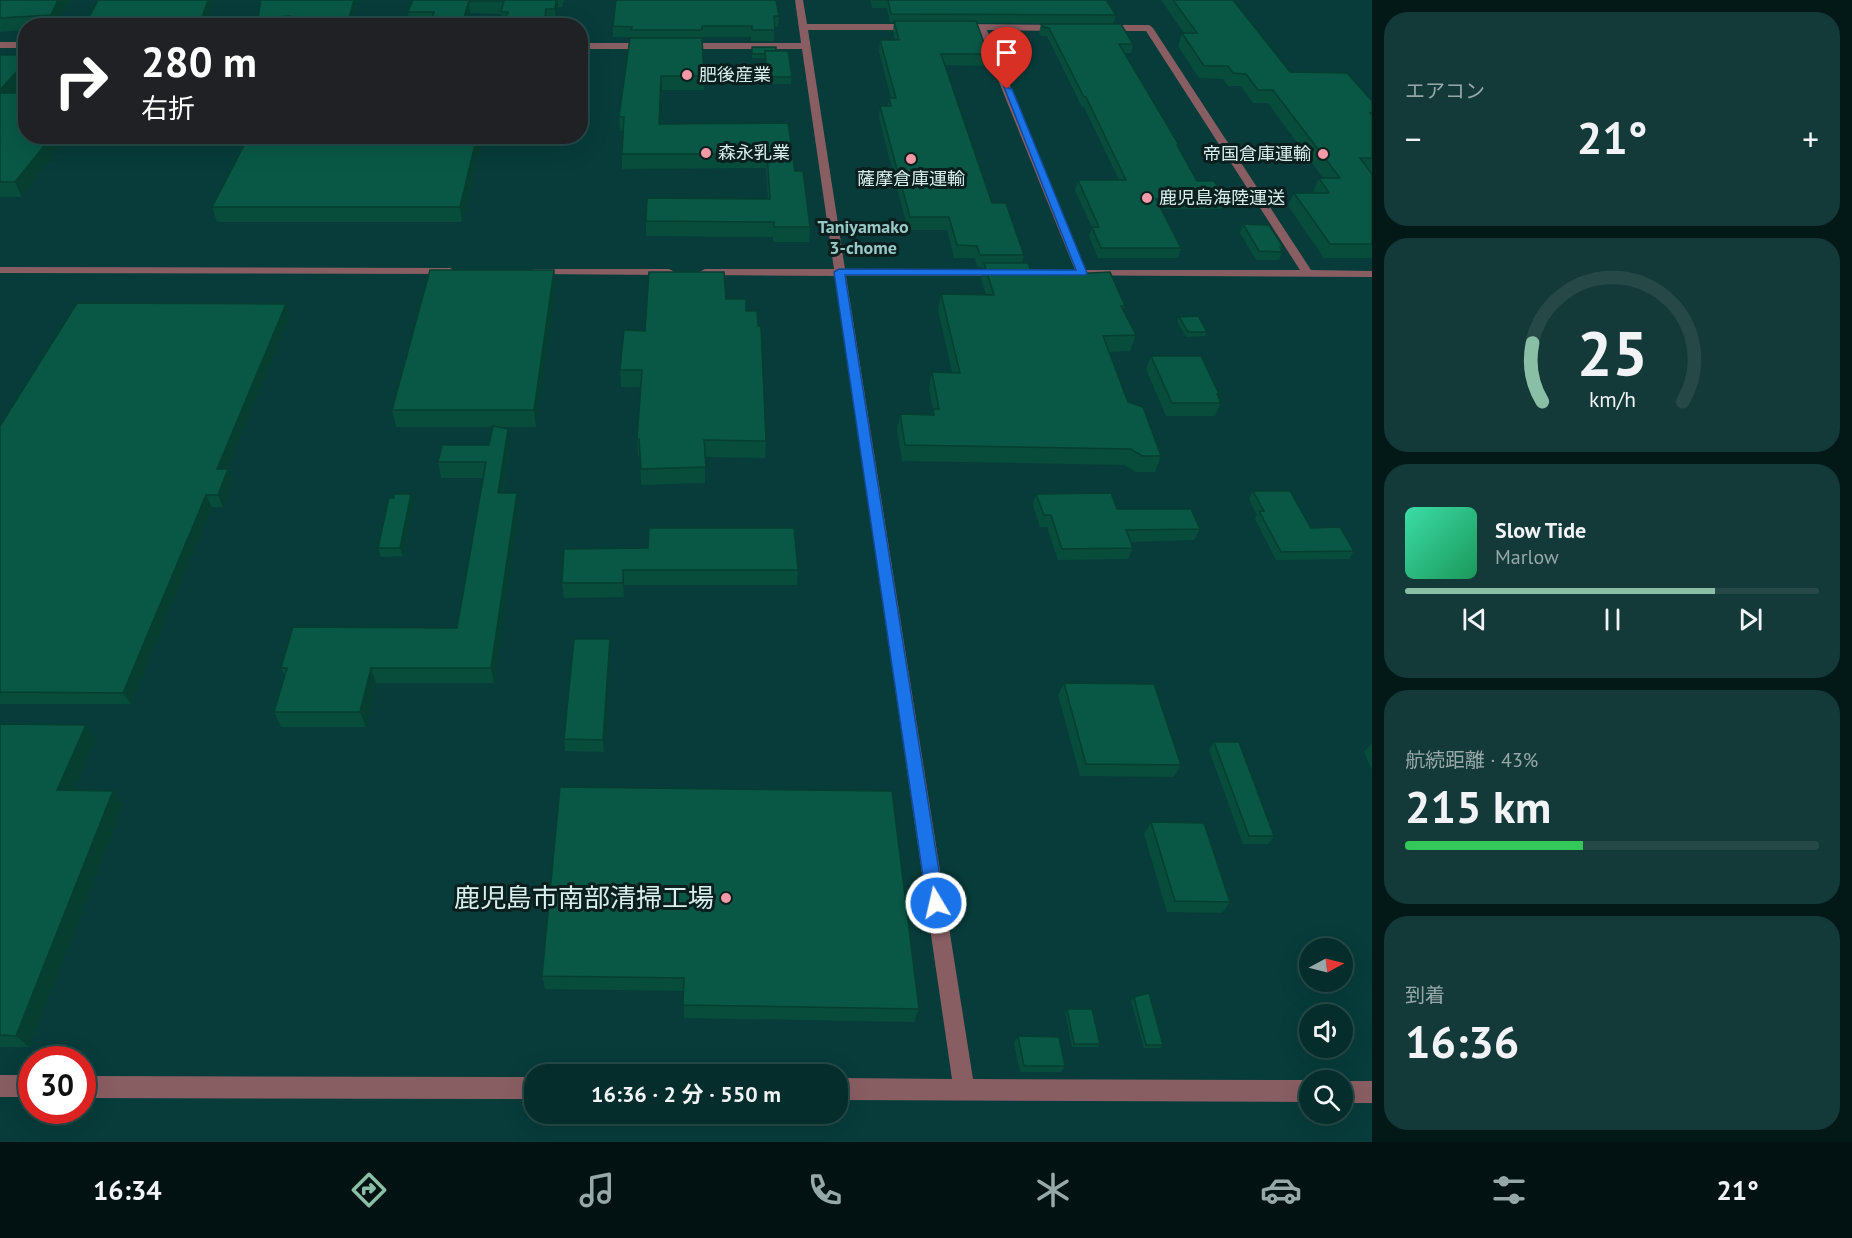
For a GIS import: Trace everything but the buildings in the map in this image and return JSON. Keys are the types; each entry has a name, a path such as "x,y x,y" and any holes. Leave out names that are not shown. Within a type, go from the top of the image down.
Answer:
{"street":[{"path":"798,0 964,1090"},
{"path":"802,27 922,27"},
{"path":"946,27 1066,28"},
{"path":"982,28 1082,273"},
{"path":"1090,28 1149,28 1308,274"},
{"path":"0,45 18,45"},
{"path":"588,46 662,46"},
{"path":"674,46 806,46"},
{"path":"0,270 468,272"},
{"path":"527,272 1372,274"},
{"path":"0,1086 18,1086"},
{"path":"96,1087 524,1088"},
{"path":"848,1089 1299,1092"},
{"path":"1353,1092 1372,1092"}],"place":[{"name":"肥後産業","path":"687,75"},
{"name":"森永乳業","path":"706,153"},
{"name":"帝国倉庫運輸","path":"1323,154"},
{"name":"薩摩倉庫運輸","path":"911,159"},
{"name":"鹿児島海陸運送","path":"1147,198"},
{"name":"鹿児島市南部清掃工場","path":"726,898"}],"district":[{"name":"Taniyamako 3-chome","path":"863,237"}],"route":[{"path":"936,903 839,272 1082,273 1007,89"}]}
